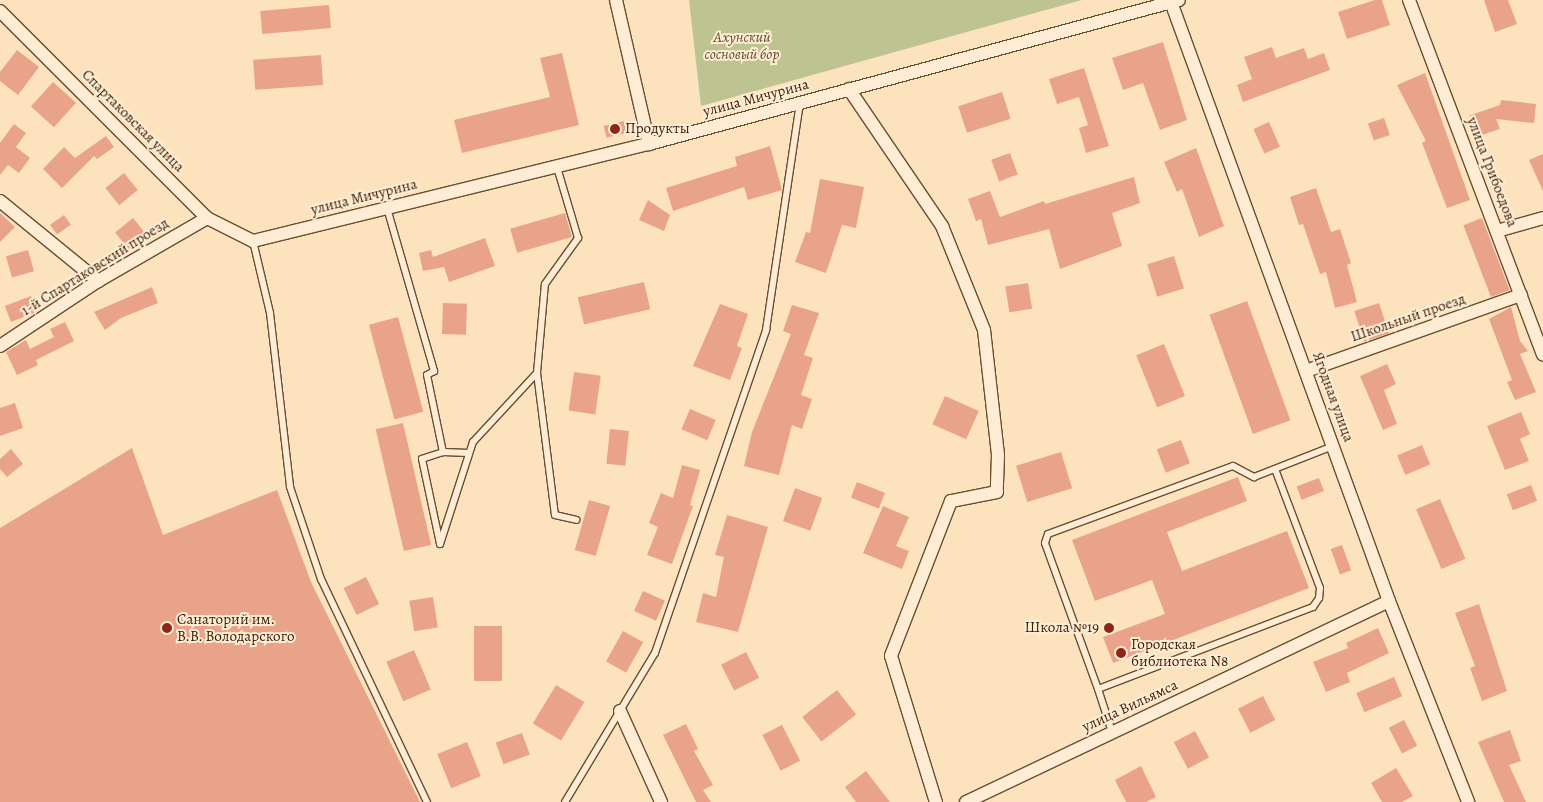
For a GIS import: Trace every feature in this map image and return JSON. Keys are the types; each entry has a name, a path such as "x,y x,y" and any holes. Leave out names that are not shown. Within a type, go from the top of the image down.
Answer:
{"street":[{"path":"616,0 648,144"},
{"name":"улица Грибоедова","path":"1409,0 1543,356"},
{"name":"улица Мичурина","path":"253,240 648,144 1175,1"},
{"name":"Ягодная улица","path":"1175,1 1389,601 1468,802"},
{"name":"Спартаковская улица","path":"0,11 207,218 253,240"},
{"path":"849,89 942,226 984,330 998,455 996,492 951,501 890,656 936,802"},
{"path":"0,201 98,281"},
{"name":"1-й Спартаковский проезд","path":"0,346 98,281 207,218"},
{"path":"1497,231 1543,218"},
{"name":"Школьный проезд","path":"1306,371 1521,295"},
{"name":"улица Вильямса","path":"966,802 1389,601"},
{"path":"620,711 662,802"}],"lane":[{"path":"565,802 655,653 766,330 800,103"},
{"path":"557,167 578,238 545,284 537,374 554,515 576,520"},
{"path":"387,208 434,371 427,375 443,452"},
{"path":"253,240 270,313 290,487 321,579 427,802"},
{"path":"470,453 443,452 422,459 440,544 470,453 473,442 537,374"},
{"path":"1112,732 1045,543 1048,534 1233,466 1254,477 1333,446"},
{"path":"1098,689 1313,607 1320,588 1275,469"}],"green space":[{"name":"Ахунский сосновый бор","path":"689,0 1082,0 701,106"}],"building":[{"path":"1375,0 1382,0 1390,25 1347,39 1338,12"},
{"path":"1484,0 1508,0 1517,24 1495,32"},
{"path":"329,5 331,28 262,34 260,11"},
{"path":"1163,42 1187,120 1160,130 1143,83 1123,90 1112,58"},
{"path":"1272,47 1276,58 1304,48 1308,59 1324,53 1330,70 1243,102 1237,85 1252,79 1244,57"},
{"path":"17,50 39,67 18,95 0,81 0,72"},
{"path":"562,53 579,125 462,153 454,120 550,97 540,58"},
{"path":"321,55 323,85 255,90 253,60"},
{"path":"1084,68 1109,146 1086,153 1079,128 1088,125 1079,97 1057,104 1049,79"},
{"path":"1425,73 1470,200 1447,208 1422,143 1426,141 1397,85"},
{"path":"53,82 76,103 54,127 31,107"},
{"path":"1002,92 1011,119 967,133 958,106"},
{"path":"1501,100 1536,104 1534,123 1496,119 1500,129 1479,136 1473,116 1468,116 1500,105"},
{"path":"1384,118 1390,135 1374,141 1368,124"},
{"name":"Продукты","path":"624,121 627,133 607,138 604,126"},
{"path":"1269,122 1280,147 1264,154 1253,129"},
{"path":"14,124 26,133 16,147 30,158 19,173 8,165 0,175 0,143"},
{"path":"106,136 114,147 97,159 94,156 62,188 43,169 64,147 75,158"},
{"path":"770,146 782,190 748,200 744,187 673,211 666,188 737,166 735,157"},
{"path":"1196,148 1224,226 1199,237 1182,189 1177,192 1164,162"},
{"path":"1010,153 1018,175 999,181 991,160"},
{"path":"1543,154 1543,191 1529,160"},
{"path":"124,173 138,190 119,205 105,188"},
{"path":"1134,177 1140,203 1112,213 1122,246 1060,269 1049,229 988,245 981,219 976,221 968,199 990,191 1000,217 1044,201 1045,204"},
{"path":"820,179 864,187 856,228 842,225 826,273 795,262 806,232 810,233"},
{"path":"1316,188 1331,232 1340,229 1351,263 1347,265 1357,302 1335,308 1326,272 1320,274 1303,224 1299,225 1290,197"},
{"path":"648,200 670,215 664,231 639,220"},
{"path":"0,213 15,227 0,242"},
{"path":"565,213 572,237 517,253 510,229"},
{"path":"64,215 71,225 57,235 50,225"},
{"path":"133,218 147,235 129,250 115,232"},
{"path":"1482,218 1510,290 1491,297 1463,225"},
{"path":"485,238 495,266 449,282 444,267 423,271 419,253 431,250 433,257"},
{"path":"28,250 34,271 12,277 6,256"},
{"path":"1174,256 1184,289 1157,297 1147,264"},
{"path":"644,282 650,309 584,325 578,297"},
{"path":"1028,283 1032,309 1009,312 1005,287"},
{"path":"152,287 158,303 121,318 105,330 94,312"},
{"path":"31,296 37,312 11,322 5,306"},
{"path":"1247,301 1290,420 1253,434 1209,315"},
{"path":"443,303 467,304 466,335 442,334"},
{"path":"1379,303 1389,333 1364,341 1354,311"},
{"path":"720,304 748,314 737,346 742,348 730,380 693,366"},
{"path":"792,305 819,313 804,355 813,358 801,395 812,399 802,429 792,425 779,475 744,466 752,432 791,334 783,331"},
{"path":"1511,307 1520,341 1528,351 1520,354 1536,392 1515,400 1507,382 1512,380 1489,319"},
{"path":"398,317 423,412 394,419 369,325"},
{"path":"65,322 74,341 36,360 38,365 17,375 6,352 26,340 30,349 54,337 50,329"},
{"path":"1164,344 1185,396 1157,407 1136,355"},
{"path":"1387,364 1396,384 1384,390 1397,424 1383,430 1360,376"},
{"path":"574,372 601,376 595,414 569,411"},
{"path":"945,396 979,411 966,439 932,424"},
{"path":"15,403 23,428 0,436 0,408"},
{"path":"690,409 716,420 707,440 681,429"},
{"path":"1521,412 1530,434 1520,439 1529,461 1505,470 1487,426"},
{"path":"403,423 431,545 404,551 376,429"},
{"path":"610,429 629,431 625,466 606,464"},
{"path":"1181,440 1190,463 1166,473 1157,449"},
{"path":"1422,445 1430,464 1405,475 1397,456"},
{"name":"Санаторий им. В.В. Володарского","path":"132,448 163,535 277,490 311,582 420,802 0,802 0,528"},
{"path":"11,449 23,464 7,477 0,469 0,459"},
{"path":"1061,452 1072,488 1027,502 1016,466"},
{"path":"682,465 700,470 690,505 693,506 672,564 647,555 658,527 649,523 661,493 673,498"},
{"path":"1238,477 1247,501 1167,532 1182,571 1287,531 1309,588 1113,663 1103,637 1165,614 1152,580 1095,601 1072,540"},
{"path":"1319,478 1324,491 1302,500 1297,487"},
{"path":"857,482 885,493 879,509 851,498"},
{"path":"1531,485 1537,501 1513,510 1507,494"},
{"path":"795,488 822,498 810,531 783,521"},
{"path":"1440,499 1465,559 1441,569 1416,509"},
{"path":"589,500 610,506 596,556 575,550"},
{"path":"883,506 909,517 896,546 909,551 902,569 863,553"},
{"path":"727,515 768,527 738,632 696,622 703,593 716,597 724,557 715,555"},
{"path":"1342,545 1351,570 1340,574 1331,549"},
{"path":"366,577 379,604 357,615 344,588"},
{"path":"643,591 665,601 656,621 634,611"},
{"path":"433,597 438,628 414,631 409,601"},
{"path":"1479,604 1507,691 1482,701 1470,668 1475,666 1455,613"},
{"path":"474,626 502,626 502,681 474,681"},
{"path":"1378,628 1389,653 1347,673 1350,682 1326,692 1313,662 1348,648 1346,643"},
{"path":"623,631 643,642 626,673 606,662"},
{"path":"414,650 431,690 403,701 386,662"},
{"path":"746,652 759,678 734,691 721,665"},
{"path":"1394,677 1402,696 1364,712 1356,693"},
{"path":"556,685 584,702 561,741 533,724"},
{"path":"837,690 856,714 821,742 802,717"},
{"path":"1263,696 1275,720 1250,733 1238,709"},
{"path":"1404,720 1417,746 1402,754 1389,728"},
{"path":"686,724 698,749 694,751 713,785 703,790 711,802 696,802 663,735"},
{"path":"782,725 800,761 781,771 762,735"},
{"path":"1510,730 1521,761 1509,765 1526,802 1504,802 1478,742"},
{"path":"1195,731 1209,757 1188,769 1174,742"},
{"path":"522,733 530,755 504,764 496,743"},
{"path":"467,742 481,776 451,788 437,754"},
{"path":"1141,766 1156,797 1146,802 1126,802 1115,780"},
{"path":"1396,768 1413,796 1402,802 1382,802 1371,783"},
{"path":"866,771 890,802 856,802 845,787"}],"place":[{"name":"Продукты","path":"615,129"},
{"name":"Санаторий им. В.В. Володарского","path":"167,628"},
{"name":"Школа №19","path":"1109,628"},
{"name":"Городская библиотека N8","path":"1121,653"}]}
